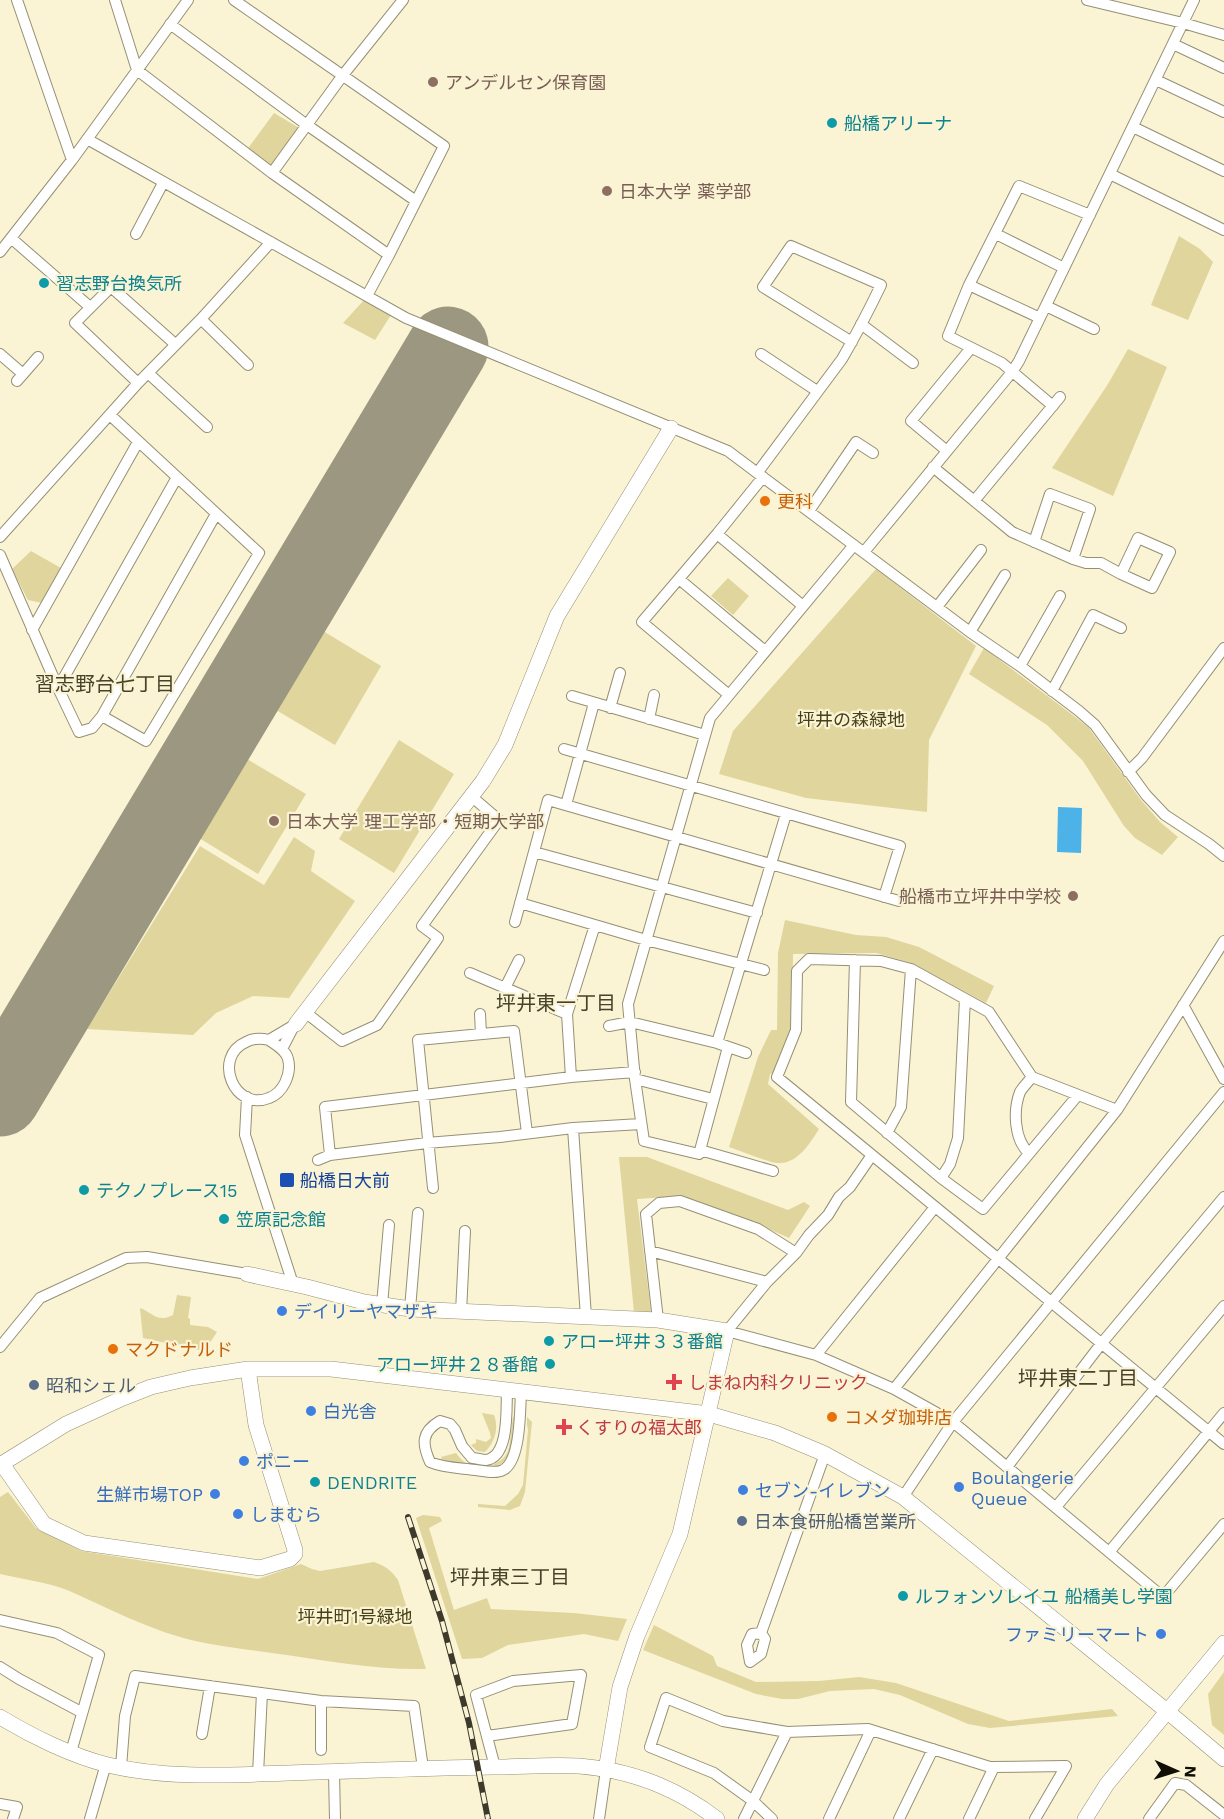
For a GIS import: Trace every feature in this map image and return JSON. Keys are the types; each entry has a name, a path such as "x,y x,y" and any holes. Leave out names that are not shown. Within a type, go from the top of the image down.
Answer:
{"street":[{"path":"17,0 72,160"},
{"path":"115,0 136,70 272,173 389,255"},
{"path":"0,252 87,140 188,0"},
{"path":"234,0 444,146 369,292"},
{"path":"272,173 343,75 403,0"},
{"path":"1087,0 1224,35"},
{"path":"864,552 1012,372 1194,0"},
{"path":"170,24 307,125 416,201"},
{"path":"1173,44 1224,68"},
{"path":"1156,80 1224,112"},
{"path":"1133,127 1224,171"},
{"path":"87,140 406,318 728,451 970,632 1020,666 1095,725 1128,772 1165,815 1224,856"},
{"path":"1110,174 1224,230"},
{"path":"136,234 163,183"},
{"path":"974,501 1056,402 1002,363 948,336 969,285 1019,186 1090,215"},
{"path":"996,234 1064,268"},
{"path":"11,238 90,308"},
{"path":"0,537 138,382 201,319 271,242"},
{"path":"729,695 642,622 717,534 761,474 842,358 852,342 881,285 792,246 763,286 852,342"},
{"path":"969,285 1040,318"},
{"path":"138,382 75,323 111,287 175,344"},
{"path":"1046,306 1094,329"},
{"path":"201,319 248,365"},
{"path":"861,324 913,363"},
{"path":"946,451 911,421 971,348"},
{"path":"0,354 20,378 38,357"},
{"path":"761,354 817,391"},
{"path":"148,373 207,427"},
{"path":"102,716 146,741 259,553 110,415"},
{"path":"282,1049 300,1018 483,781 505,745 557,616 671,428"},
{"path":"32,630 138,442"},
{"path":"809,511 856,442 873,453"},
{"path":"933,467 1012,532 1086,563 1101,563 1121,574 1152,588 1170,552 1138,538 1121,574"},
{"path":"58,688 176,478"},
{"path":"1034,542 1050,495 1090,509 1073,558"},
{"path":"0,555 58,688 80,732 92,728 102,716 216,514"},
{"path":"717,534 803,606"},
{"path":"786,814 742,964 699,1154 644,1141 628,1004 710,718 854,545"},
{"path":"937,607 981,550"},
{"path":"970,632 1005,575"},
{"path":"679,579 765,651"},
{"path":"1020,666 1060,596"},
{"path":"1052,691 1093,615 1121,628"},
{"path":"1128,772 1142,758 1224,648"},
{"path":"610,708 620,673"},
{"path":"649,719 654,695"},
{"path":"572,696 705,735"},
{"path":"566,805 594,703"},
{"path":"564,749 900,846 884,897"},
{"path":"300,1018 342,1041 377,1025 438,938 422,927 499,820 471,796"},
{"path":"515,922 548,800 899,901"},
{"path":"534,852 757,913"},
{"path":"520,903 646,940 764,970"},
{"path":"571,1077 567,1014 595,925"},
{"path":"894,1389 1117,1110 1224,942"},
{"path":"1117,1110 1032,1077 989,1012 911,969 881,961 809,959 797,971 796,1030 777,1077 1224,1444"},
{"path":"505,988 519,960"},
{"path":"855,960 851,1102 941,1178 983,1209 1078,1095"},
{"path":"887,1133 901,1107 911,969"},
{"path":"470,973 567,1014"},
{"path":"941,1178 950,1164 958,1138 965,999"},
{"path":"1183,1005 1224,1079"},
{"path":"480,1014 481,1034"},
{"path":"268,1040 300,1018"},
{"path":"609,1026 630,1022 746,1053"},
{"path":"433,1188 418,1040 514,1031 527,1133"},
{"path":"250,1040 268,1040 282,1049 288,1059 286,1082 280,1091 266,1099 247,1098 237,1092 232,1082 228,1069 231,1054 238,1045 250,1040"},
{"path":"330,1155 325,1107 571,1077 635,1075 713,1099"},
{"path":"1029,1153 1018,1133 1017,1113 1021,1090 1032,1077"},
{"path":"903,1497 953,1422 1224,1092"},
{"path":"247,1098 245,1135 293,1284"},
{"path":"318,1160 330,1155 427,1143 573,1128 641,1124"},
{"path":"573,1128 586,1317"},
{"path":"700,1150 773,1171"},
{"path":"599,1819 620,1687 637,1636 680,1534 727,1331 767,1282 796,1253 828,1215 872,1155"},
{"path":"1007,1467 1101,1344 1224,1197"},
{"path":"658,1320 646,1214 659,1203 681,1201 759,1229 796,1253"},
{"path":"816,1354 935,1207"},
{"path":"410,1309 418,1213"},
{"path":"382,1305 389,1225"},
{"path":"461,1312 465,1232"},
{"path":"650,1251 767,1282"},
{"path":"0,1347 40,1298 126,1258 147,1257 247,1274 364,1302 410,1309 658,1320 727,1331 816,1354 894,1389 953,1422 1163,1597 1224,1524"},
{"path":"1056,1507 1224,1306"},
{"path":"248,1369 256,1425 295,1550 291,1559 260,1568 84,1543 44,1524 1,1463 66,1424 151,1387 248,1369 331,1370 709,1414 775,1433 825,1454 903,1497 1224,1759"},
{"path":"514,1390 516,1453 510,1464 503,1470 494,1472 440,1466 430,1462 424,1449 426,1435 432,1426 440,1421 450,1424 462,1446 472,1458 485,1460 494,1457 501,1449 514,1390"},
{"path":"1110,1551 1224,1413"},
{"path":"761,1633 825,1454"},
{"path":"0,1620 57,1633 99,1655 71,1752"},
{"path":"1085,1819 1107,1784 1224,1643"},
{"path":"0,1666 19,1679 81,1712"},
{"path":"488,1736 572,1724 580,1675 513,1681 476,1695 495,1767"},
{"path":"90,1819 114,1766 135,1676 321,1701 414,1706 423,1768"},
{"path":"202,1734 210,1686"},
{"path":"258,1774 262,1694"},
{"path":"772,1819 753,1801 714,1773 650,1747 666,1698 723,1721 787,1732 871,1730 994,1767 1066,1766 1035,1819"},
{"path":"321,1701 321,1750"},
{"path":"0,1717 19,1729 71,1752 114,1766 176,1773 258,1774 423,1768 578,1766 627,1774 667,1788 703,1808 717,1819"},
{"path":"829,1819 871,1730"},
{"path":"744,1819 787,1732"},
{"path":"899,1819 933,1749"},
{"path":"969,1819 994,1767"},
{"path":"334,1772 335,1819"},
{"path":"1149,1819 1175,1784 1186,1785 1224,1815"},
{"path":"0,1804 16,1807 13,1819"}],"green space":[{"path":"274,113 301,129 271,168 246,151"},
{"path":"1179,236 1200,249 1213,262 1188,320 1151,305"},
{"path":"364,300 391,315 375,340 343,323"},
{"path":"1128,349 1167,367 1113,496 1052,468 1108,384"},
{"path":"31,551 61,568 42,603 28,600 12,569"},
{"name":"坪井の森緑地","path":"876,569 976,646 929,740 927,812 806,798 719,774 733,731"},
{"path":"728,578 749,596 733,615 711,596"},
{"path":"323,631 381,666 335,745 276,710"},
{"path":"984,648 1089,728 1141,800 1160,822 1178,837 1162,855 1135,838 1124,826 1083,761 1047,725 969,674"},
{"path":"399,740 454,774 394,873 339,839"},
{"path":"247,759 306,794 258,874 199,838"},
{"path":"294,837 315,851 311,871 355,901 289,998 253,996 216,1013 193,1035 87,1029 200,846 264,885"},
{"path":"785,920 856,935 886,937 919,947 994,986 986,1003 912,963 876,953 793,954 792,1031 776,1072 770,1074 768,1084 819,1129 797,1156 792,1160 778,1163 729,1147 758,1057 771,1030 777,1030 778,953"},
{"path":"619,1157 647,1157 788,1210 804,1202 810,1206 789,1238 682,1196 637,1199 651,1312 634,1312"},
{"path":"177,1295 191,1297 188,1318 190,1325 208,1327 217,1332 209,1344 198,1350 143,1338 140,1308 158,1317 173,1315"},
{"path":"482,1413 494,1415 496,1425 494,1439 485,1452 477,1451 471,1445 476,1443 476,1439 486,1442 491,1438"},
{"path":"513,1417 516,1417 511,1451 499,1465 480,1468 442,1460 441,1457 456,1453 465,1462 478,1466 490,1465 501,1460 508,1451"},
{"path":"527,1417 532,1422 525,1492 520,1506 510,1510 478,1507 478,1504 505,1506 518,1494 523,1485"},
{"name":"坪井町1号緑地","path":"8,1492 36,1528 81,1551 258,1579 301,1564 320,1571 374,1562 385,1567 398,1580 426,1669 348,1664 190,1640 151,1627 59,1587 0,1574 0,1497"},
{"path":"423,1515 440,1517 442,1521 429,1528 454,1610 487,1598 491,1609 574,1613 627,1619 618,1641 584,1634 508,1645 482,1658 462,1659 416,1518"},
{"path":"654,1625 713,1656 717,1666 756,1682 819,1681 859,1677 896,1683 1009,1721 1112,1709 1118,1716 990,1728 968,1724 900,1695 874,1689 830,1691 798,1699 782,1699 756,1694 643,1650"},
{"path":"1224,1672 1224,1735 1212,1725 1208,1694"}],"water":[{"path":"1058,807 1082,808 1081,853 1057,852"}],"runway":[{"path":"0,1096 448,347"}],"railway":[{"path":"408,1517 442,1621 469,1723 488,1819"}],"place":[{"name":"アンデルセン保育園","path":"433,82"},
{"name":"船橋アリーナ","path":"832,123"},
{"name":"日本大学 薬学部","path":"607,191"},
{"name":"習志野台換気所","path":"44,283"},
{"name":"更科","path":"765,501"},
{"name":"日本大学 理工学部・短期大学部","path":"274,821"},
{"name":"船橋市立坪井中学校","path":"1073,896"},
{"name":"船橋日大前","path":"287,1180"},
{"name":"テクノプレース15","path":"84,1190"},
{"name":"笠原記念館","path":"224,1219"},
{"name":"デイリーヤマザキ","path":"282,1311"},
{"name":"アロー坪井３３番館","path":"549,1341"},
{"name":"マクドナルド","path":"113,1349"},
{"name":"アロー坪井２８番館","path":"550,1364"},
{"name":"しまね内科クリニック","path":"674,1382"},
{"name":"昭和シェル","path":"34,1385"},
{"name":"白光舎","path":"311,1411"},
{"name":"コメダ珈琲店","path":"832,1417"},
{"name":"くすりの福太郎","path":"564,1427"},
{"name":"ポニー","path":"244,1461"},
{"name":"DENDRITE","path":"315,1482"},
{"name":"Boulangerie Queue","path":"959,1487"},
{"name":"セブン-イレブン","path":"743,1490"},
{"name":"生鮮市場TOP","path":"215,1494"},
{"name":"しまむら","path":"238,1514"},
{"name":"日本食研船橋営業所","path":"742,1521"},
{"name":"ルフォンソレイユ 船橋美し学園","path":"903,1596"},
{"name":"ファミリーマート","path":"1161,1634"}],"district":[{"name":"習志野台七丁目","path":"105,684"},
{"name":"坪井東一丁目","path":"556,1003"},
{"name":"坪井東二丁目","path":"1078,1378"},
{"name":"坪井東三丁目","path":"510,1577"}]}
